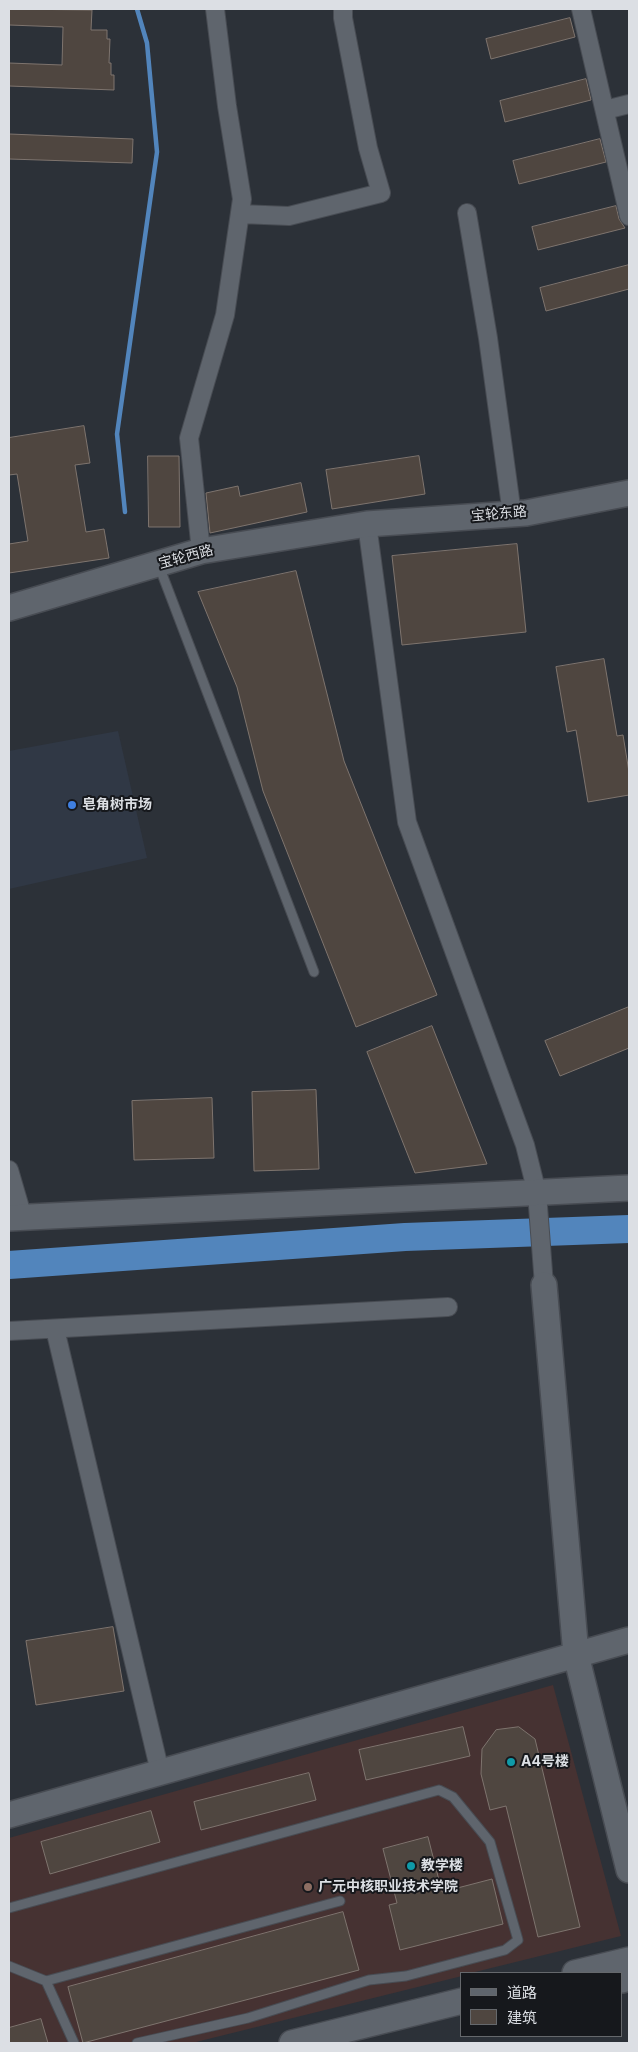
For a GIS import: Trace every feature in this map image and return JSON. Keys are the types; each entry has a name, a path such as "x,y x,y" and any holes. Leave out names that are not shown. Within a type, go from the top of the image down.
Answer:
{"street":[{"path":"201,551 189,438 225,315 242,199 227,106 215,9"},
{"path":"240,214 290,216 382,193 368,148 343,18 343,9"},
{"path":"581,9 629,216"},
{"path":"605,110 629,104"},
{"path":"467,213 488,338 512,514"},
{"name":"宝轮东路","path":"367,524 526,513 629,493"},
{"path":"367,524 406,822 525,1145 538,1203 576,1655 629,1870"},
{"name":"宝轮西路","path":"9,608 201,551 367,524"},
{"path":"9,1170 16,1218 538,1203 629,1188"},
{"path":"9,1331 448,1307"},
{"path":"55,1329 160,1772"},
{"path":"9,1815 629,1640"},
{"path":"578,1972 629,1960"},
{"path":"292,2043 460,2001"},
{"path":"363,2043 460,2019"}],"lane":[{"path":"158,564 314,972"},
{"path":"9,1908 439,1790 453,1797 490,1842 518,1940 505,1950 406,1976 369,1980 248,2018 137,2043"},
{"path":"9,1966 46,1981 340,1901"},
{"path":"46,1981 74,2043"}],"shaded area":[{"name":"皂角树市场","path":"118,731 147,858 9,889 9,751"},
{"name":"广元中核职业技术学院","path":"553,1685 621,1936 475,1972 460,1972 460,1976 192,2043 9,2043 9,1838"}],"building":[{"path":"9,9 92,10 91,30 107,30 107,39 110,39 109,63 111,63 111,75 114,75 114,90 9,86 9,63 62,65 63,27 9,25"},
{"path":"570,18 575,37 491,59 486,39"},
{"path":"586,79 591,100 505,122 500,101"},
{"path":"9,134 133,139 132,163 9,159"},
{"path":"600,139 606,162 519,184 513,161"},
{"path":"616,206 619,219 625,228 538,250 532,227"},
{"path":"629,265 629,289 546,311 540,288"},
{"path":"84,426 90,463 75,465 86,532 104,529 109,558 9,573 9,544 28,541 17,474 9,475 9,438"},
{"path":"148,456 179,456 180,527 149,527"},
{"path":"419,456 425,494 332,509 326,470"},
{"path":"301,483 307,512 210,533 206,493 238,486 240,496"},
{"path":"517,544 526,632 402,645 392,556"},
{"path":"296,571 344,761 437,995 356,1027 263,791 237,687 198,592"},
{"path":"604,659 617,736 623,735 629,772 629,795 588,802 576,730 567,732 556,667"},
{"path":"629,1007 629,1048 560,1076 545,1041"},
{"path":"432,1026 487,1164 415,1173 367,1052"},
{"path":"316,1090 319,1169 254,1171 252,1092"},
{"path":"212,1098 214,1158 134,1160 132,1101"},
{"path":"113,1627 124,1691 36,1705 26,1641"},
{"path":"463,1727 470,1756 366,1780 359,1750"},
{"path":"519,1727 535,1739 580,1927 538,1937 506,1806 490,1810 481,1774 482,1749 496,1730"},
{"path":"309,1773 316,1800 201,1830 194,1802"},
{"path":"151,1811 160,1842 50,1874 41,1842"},
{"path":"428,1837 442,1892 492,1879 503,1924 400,1950 389,1905 397,1903 383,1849"},
{"path":"343,1912 359,1970 83,2043 68,1987"},
{"path":"41,2019 48,2043 9,2043 9,2028"}],"waterway":[{"path":"125,512 117,434 157,152 147,43 137,9"},
{"path":"9,1265 405,1237 629,1229"}],"place":[{"name":"皂角树市场","path":"72,805"},
{"name":"A4号楼","path":"511,1762"},
{"name":"教学楼","path":"411,1866"},
{"name":"广元中核职业技术学院","path":"308,1887"}]}
